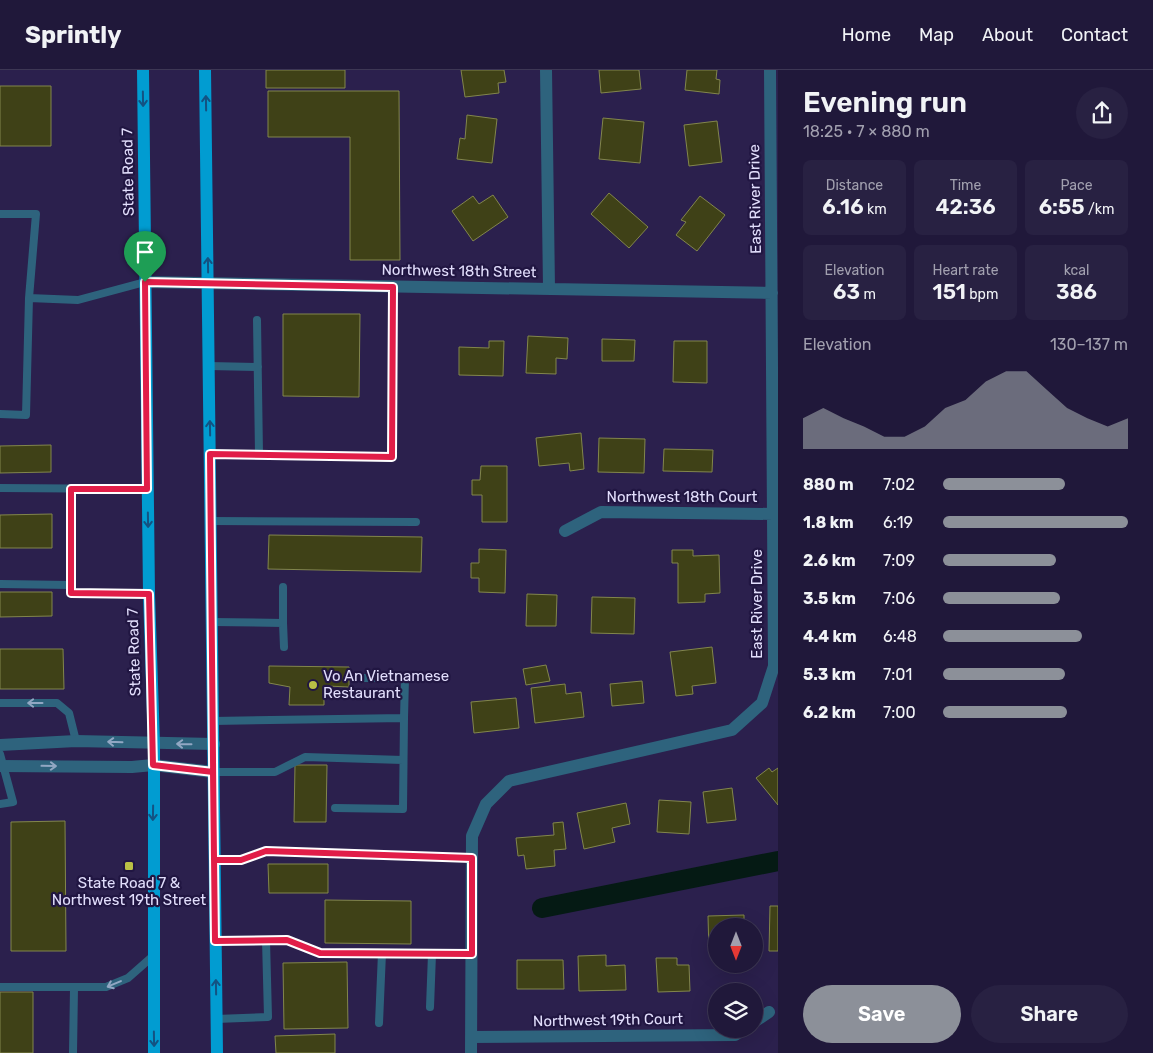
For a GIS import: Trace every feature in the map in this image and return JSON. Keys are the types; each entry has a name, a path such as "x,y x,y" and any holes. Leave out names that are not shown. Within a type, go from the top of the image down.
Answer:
{"main road":[{"name":"State Road 7","path":"143,70 147,489 154,744 154,1053"},
{"path":"205,70 217,1053"}],"street":[{"path":"546,70 549,288"},
{"name":"East River Drive","path":"471,1053 472,836 486,804 509,780 732,730 762,703 774,666 770,70"},
{"name":"Northwest 18th Street","path":"145,282 208,285 549,288 772,293"},
{"name":"Northwest 18th Court","path":"565,531 601,512 772,514"},
{"path":"0,745 76,740 154,744 214,744"},
{"path":"1,762 132,767 153,765 213,772"},
{"path":"763,1016 769,1012"},
{"name":"Northwest 19th Court","path":"471,1037 708,1035"}],"lane":[{"path":"0,214 36,214 29,298 26,415 0,414"},
{"path":"29,298 78,300 145,282"},
{"path":"210,454 392,457 393,287"},
{"path":"257,320 259,454"},
{"path":"209,366 258,366"},
{"path":"0,488 147,489"},
{"path":"71,489 71,593 149,594"},
{"path":"210,521 416,522"},
{"path":"0,584 71,585"},
{"path":"283,587 284,647"},
{"path":"212,622 283,623"},
{"path":"336,808 403,809 405,678 364,678"},
{"path":"0,703 57,703 69,713 76,740"},
{"path":"213,722 404,718"},
{"path":"213,772 275,772 305,757 403,760"},
{"path":"0,804 13,802 1,762"},
{"path":"214,860 241,860 266,851 472,858"},
{"path":"216,1019 268,1017 266,940"},
{"path":"215,941 287,940 320,953 472,954"},
{"path":"379,1023 382,954"},
{"path":"430,1007 432,954"},
{"path":"0,987 106,987 128,978 153,956"},
{"path":"73,1053 74,988"}],"building":[{"path":"266,70 345,70 345,88 266,88"},
{"path":"461,70 504,70 506,82 498,83 499,93 465,97"},
{"path":"599,70 639,70 641,89 601,93"},
{"path":"687,70 717,70 716,79 720,80 719,94 685,90"},
{"path":"0,86 51,86 51,146 0,146"},
{"path":"268,91 399,91 400,260 350,260 350,137 268,137"},
{"path":"467,115 497,119 492,163 457,159 460,138 465,139"},
{"path":"603,118 644,122 640,163 599,159"},
{"path":"717,121 722,162 689,166 684,125"},
{"path":"609,193 648,227 629,248 591,214"},
{"path":"493,195 508,217 473,241 452,211 473,196 479,204"},
{"path":"700,196 725,215 697,251 676,235 686,222 681,220"},
{"path":"283,314 360,314 359,397 283,396"},
{"path":"528,336 568,338 567,359 556,358 556,374 526,373"},
{"path":"602,339 635,340 634,361 602,361"},
{"path":"489,341 504,341 503,376 459,375 459,347 489,348"},
{"path":"674,341 707,341 707,383 673,382"},
{"path":"581,433 584,469 570,471 569,463 539,466 536,438"},
{"path":"599,438 645,439 644,473 598,472"},
{"path":"51,445 51,472 0,473 0,446"},
{"path":"664,449 713,450 712,472 663,471"},
{"path":"481,466 507,466 507,522 482,522 482,495 472,495 472,480 480,480"},
{"path":"52,514 52,548 0,548 0,515"},
{"path":"269,535 422,537 421,572 268,569"},
{"path":"479,549 506,550 505,593 479,592 479,578 471,578 471,563 479,563"},
{"path":"672,550 693,550 693,556 719,555 720,593 705,594 705,602 678,603 678,563 672,563"},
{"path":"0,592 52,592 52,616 0,617"},
{"path":"527,594 557,595 556,626 526,626"},
{"path":"592,597 635,598 634,634 591,633"},
{"path":"712,647 716,683 692,686 693,694 676,696 670,652"},
{"path":"0,649 63,649 64,689 0,689"},
{"path":"546,665 550,681 526,685 523,669"},
{"name":"Vo An Vietnamese Restaurant","path":"269,666 349,667 349,687 327,686 327,692 324,692 324,705 289,705 290,687 269,683"},
{"path":"642,681 644,703 612,706 610,684"},
{"path":"565,684 566,694 581,692 584,717 535,723 531,688"},
{"path":"516,698 519,728 474,733 471,702"},
{"path":"295,765 327,765 326,822 294,822"},
{"path":"769,768 772,772 778,768 778,805 756,778"},
{"path":"732,788 736,820 707,823 703,792"},
{"path":"659,800 691,802 689,834 657,832"},
{"path":"626,803 630,824 612,828 615,842 584,849 577,813"},
{"path":"65,821 66,951 11,951 11,822"},
{"path":"563,822 566,849 554,850 555,866 526,869 524,855 518,856 516,838 554,835 553,823"},
{"path":"268,864 328,864 328,893 269,893"},
{"path":"325,900 411,901 411,944 325,943"},
{"path":"770,906 778,906 778,951 769,951"},
{"path":"744,915 744,918 708,918 708,916"},
{"path":"606,955 606,966 625,965 626,990 579,991 578,956"},
{"path":"656,958 677,958 677,965 689,965 690,991 658,992"},
{"path":"517,960 563,960 564,989 517,989"},
{"path":"347,962 348,1028 284,1029 283,963"},
{"path":"0,992 33,992 33,1053 0,1053"},
{"path":"335,1034 335,1053 276,1053 275,1036"}],"waterway":[{"path":"542,908 778,861"}],"place":[{"name":"Vo An Vietnamese Restaurant","path":"313,685"},
{"name":"State Road 7 & Northwest 19th Street","path":"129,866"}],"route":[{"path":"145,282 147,489 71,489 71,593 149,594 153,765 213,772 214,860 215,941 287,940 320,953 472,954 472,858 447,859 266,851 241,860 214,860 210,454 392,457 393,287 208,285 145,282"}]}
